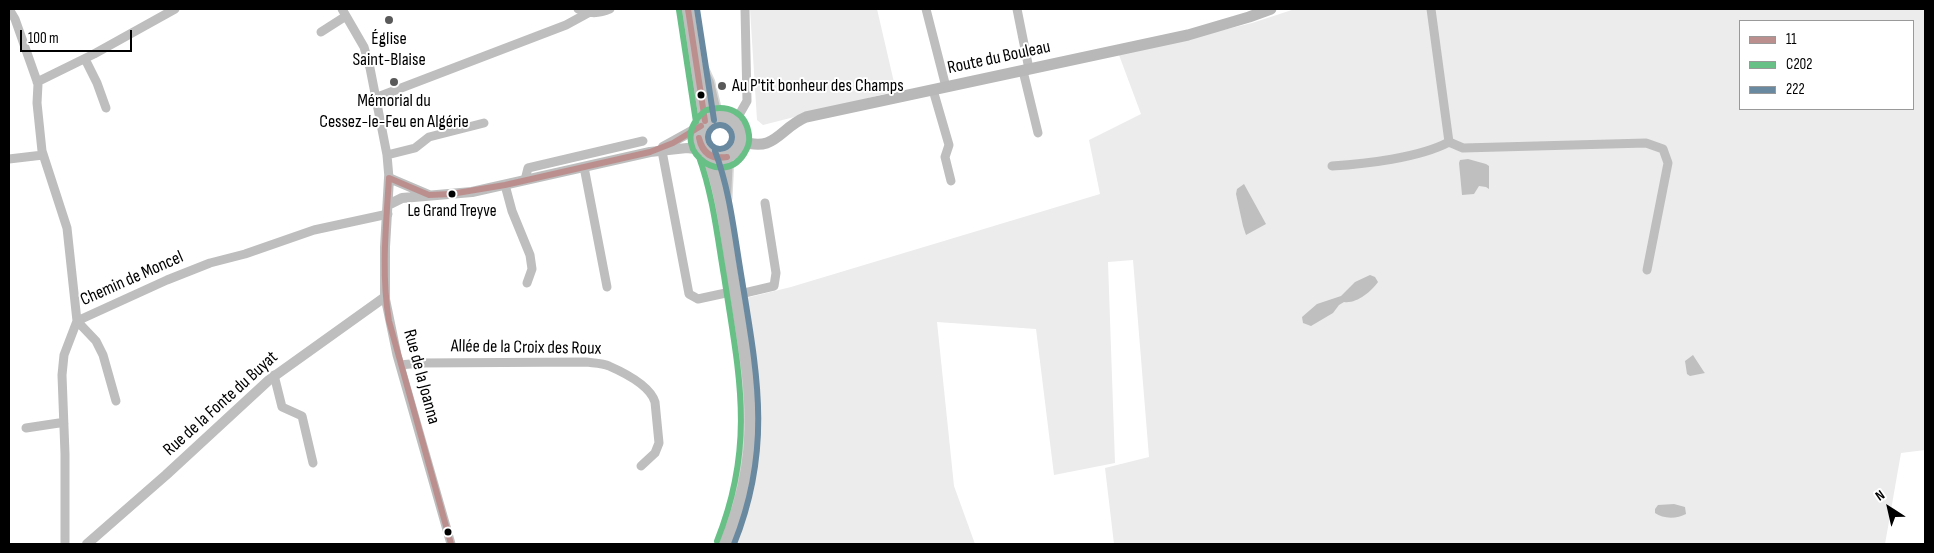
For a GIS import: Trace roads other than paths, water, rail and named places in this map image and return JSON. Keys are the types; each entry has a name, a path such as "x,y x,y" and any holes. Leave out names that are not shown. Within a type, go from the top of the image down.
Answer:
{"main road":[{"path":"688,9 707,121 698,138 712,166 724,221 746,361 750,425 748,467 743,489 725,544"},
{"name":"Route du Bouleau","path":"740,141 753,146 764,145 778,137 793,122 806,117 1188,34 1257,11 1271,9"},
{"path":"705,152 713,157 727,157 738,148 740,141 739,128 735,122 723,116 707,121"},
{"path":"724,221 727,157"}],"street":[{"path":"9,9 15,19 37,82 36,103 43,155 67,228 77,322 96,341 103,355 116,400"},
{"path":"37,82 175,9"},
{"path":"578,9 588,13 599,13 610,9"},
{"path":"735,122 747,101 745,9"},
{"path":"926,9 946,87"},
{"path":"1017,9 1038,133"},
{"path":"1431,9 1448,142"},
{"path":"321,32 344,12 364,47 387,155 389,182 402,195 472,192 650,152 687,148 705,152"},
{"path":"375,98 566,25 588,13"},
{"path":"85,58 106,108"},
{"path":"933,90 949,145 945,157 951,181"},
{"path":"650,152 673,143 707,121"},
{"path":"387,155 415,148 429,137 484,123"},
{"path":"526,180 528,168 644,141"},
{"path":"1332,166 1365,164 1437,148 1448,142"},
{"path":"1448,142 1463,148 1646,143 1663,148 1668,163 1647,270"},
{"path":"662,151 689,294 698,299 774,286 776,273 765,203"},
{"path":"9,159 43,155"},
{"path":"584,167 608,287"},
{"path":"389,182 429,195"},
{"name":"Rue de la Joanna","path":"389,182 385,297 400,365 451,544"},
{"path":"506,185 512,211 530,255 532,269 527,283"},
{"path":"388,210 402,198 410,196"},
{"name":"Chemin de Moncel","path":"65,544 62,376 64,355 77,322 167,280 210,263 246,254 314,230 388,210"},
{"name":"Rue de la Fonte du Buyat","path":"87,544 274,376 385,297"},
{"name":"Allée de la Croix des Roux","path":"400,365 420,363 586,362 608,366 648,391 653,396 655,402 659,443 655,453 641,466"},
{"path":"274,376 282,407 302,416 313,463"},
{"path":"26,428 59,423 64,424"}],"place":[{"name":"Église Saint-Blaise","path":"389,20"},
{"name":"Mémorial du Cessez-le-Feu en Algérie","path":"394,82"},
{"name":"Au P'tit bonheur des Champs","path":"722,86"},
{"name":"Le Grand Treyve","path":"452,194"}]}
